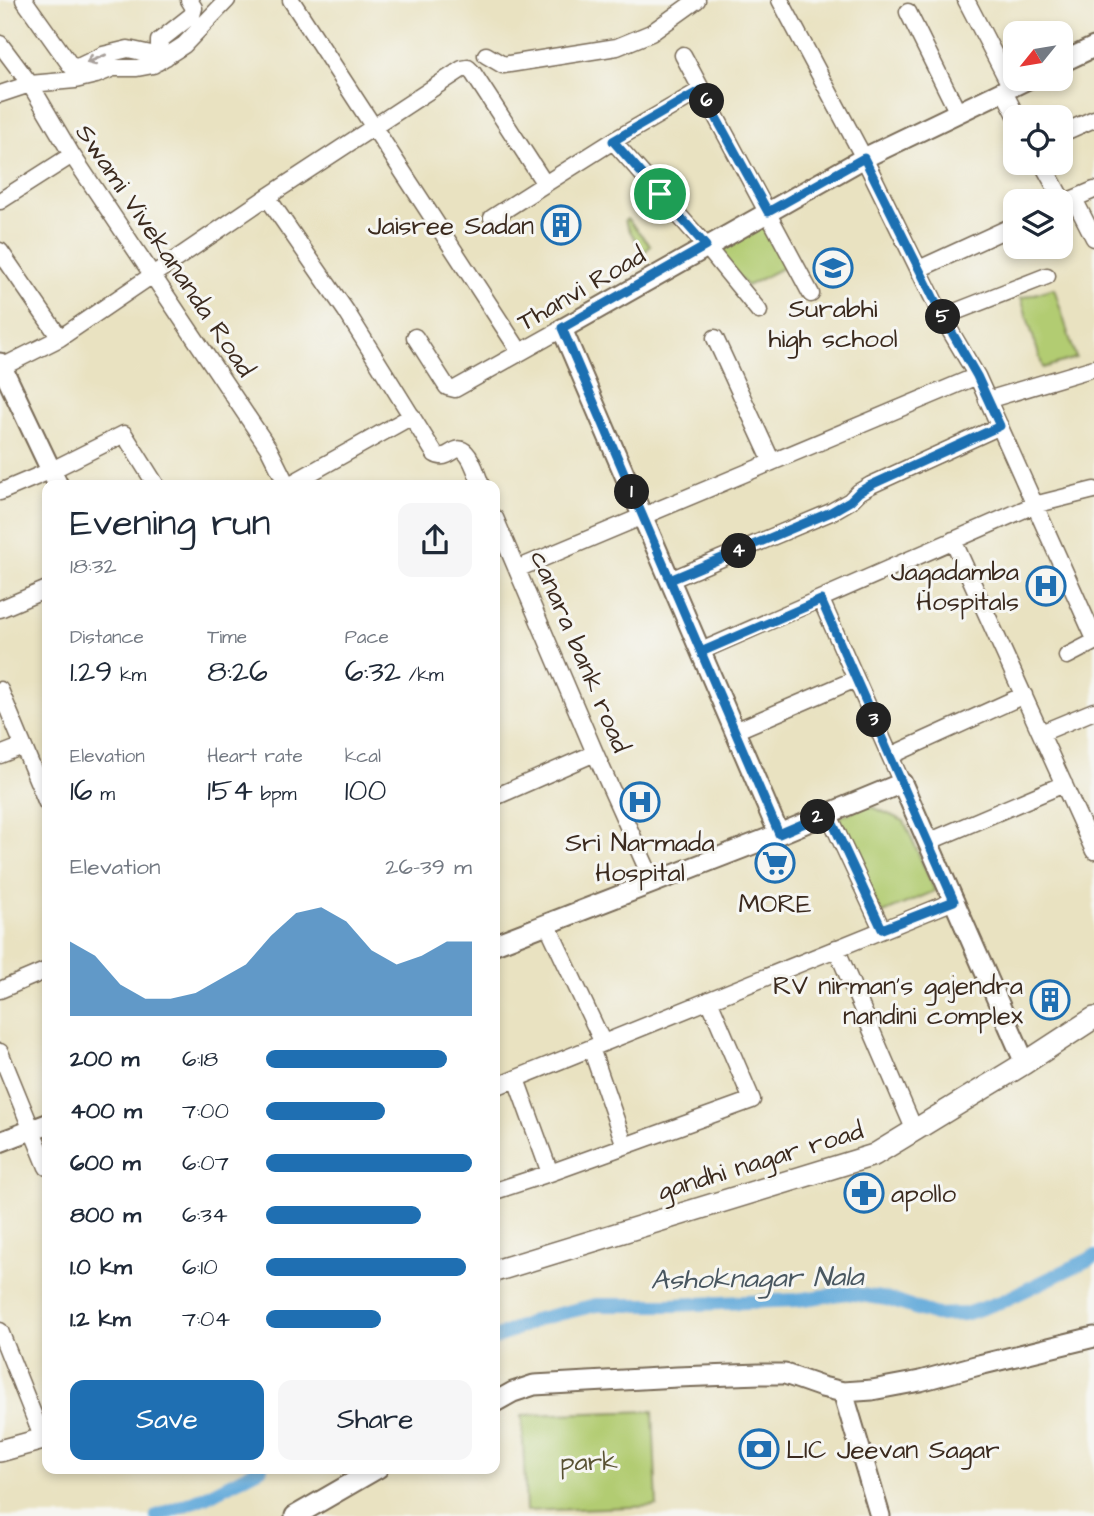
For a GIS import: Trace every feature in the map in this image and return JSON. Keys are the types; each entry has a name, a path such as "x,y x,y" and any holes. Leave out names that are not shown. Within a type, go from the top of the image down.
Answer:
{"main road":[{"name":"gandhi nagar road","path":"500,1269 874,1155 1094,1018"},
{"path":"0,1451 42,1439"}],"street":[{"path":"0,94 30,83 75,80 113,68 153,65 160,38 192,15 194,8 189,0"},
{"path":"28,1 71,66 78,67 118,51 128,49 158,54 184,45 227,0"},
{"path":"291,0 520,352"},
{"path":"486,55 503,65 617,47 652,33 697,0"},
{"path":"780,0 864,158 943,317 977,376 1094,640 1067,656"},
{"path":"966,0 1003,66"},
{"path":"908,12 958,113"},
{"name":"Swami Vivekananda Road","path":"0,44 30,83 72,155 269,449 285,480"},
{"path":"1073,57 1094,47"},
{"path":"683,55 811,293"},
{"path":"153,480 124,434 55,477 1,366 60,338 462,69 468,68 473,74 545,184"},
{"path":"492,218 613,141 701,90"},
{"name":"Thanvi Road","path":"415,337 447,387 455,388 864,158 1003,90"},
{"path":"1073,128 1094,119"},
{"path":"613,141 706,246 759,311"},
{"path":"0,201 72,155"},
{"path":"1073,199 1094,190"},
{"path":"267,197 346,311 435,454 443,457 457,449 463,450 479,480"},
{"path":"1073,211 1094,239"},
{"path":"919,270 1003,231"},
{"path":"0,251 60,338"},
{"path":"943,317 1047,276"},
{"path":"562,328 779,834"},
{"path":"715,338 772,462"},
{"path":"987,400 1094,368"},
{"path":"517,569 977,376"},
{"path":"297,480 412,416"},
{"path":"670,580 831,512 871,485 1000,426"},
{"path":"0,492 42,481"},
{"path":"701,652 1034,505 1094,490"},
{"name":"canara bank road","path":"500,530 653,882"},
{"path":"953,540 1093,844"},
{"path":"0,608 42,591"},
{"path":"821,600 1025,1063"},
{"path":"735,731 856,679"},
{"path":"0,690 42,791"},
{"path":"890,755 1024,695"},
{"path":"1041,733 1094,712"},
{"path":"0,755 23,746"},
{"path":"500,795 595,753"},
{"path":"500,942 779,834 902,783"},
{"path":"928,842 1064,784"},
{"path":"828,813 882,929"},
{"path":"500,1085 954,901"},
{"path":"547,924 596,1046 625,1146"},
{"path":"836,948 915,1131"},
{"path":"0,989 42,972"},
{"path":"500,1189 752,1100 709,1000"},
{"path":"0,1052 40,1127 0,1142"},
{"path":"516,1079 550,1173"},
{"path":"0,1331 42,1431"},
{"path":"500,1399 534,1385 760,1374 785,1374 843,1392 872,1390 920,1381 1094,1338"},
{"path":"843,1392 880,1516"},
{"path":"295,1516 368,1474"}],"green space":[{"path":"627,219 651,246 643,253 624,221"},
{"path":"769,223 790,264 747,286 715,252"},
{"path":"1054,288 1076,358 1043,368 1021,298"},
{"path":"868,805 904,821 935,891 881,914 837,818"},
{"name":"park","path":"653,1411 657,1506 526,1511 522,1415"}],"waterway":[{"name":"Ashoknagar Nala","path":"500,1336 538,1319 596,1305 796,1300 847,1293 887,1299 936,1315 965,1314 1003,1301 1094,1257"},
{"name":"Ashoknagar Nala","path":"157,1516 205,1497 249,1474"}],"place":[{"name":"Jaisree Sadan","path":"561,225"},
{"name":"Surabhi high school","path":"833,268"},
{"name":"Jagadamba Hospitals","path":"1046,586"},
{"name":"Sri Narmada Hospital","path":"640,802"},
{"name":"MORE","path":"775,863"},
{"name":"RV nirman's gajendra nandini complex","path":"1050,1000"},
{"name":"apollo","path":"864,1193"},
{"name":"LIC Jeevan Sagar","path":"759,1449"}],"route":[{"path":"660,194 613,141 701,90 768,212 864,158 943,317 977,376 1000,426 871,485 831,512 670,580 701,652 821,600 954,901 882,929 828,813 779,834 562,328 706,246 660,194"}]}
